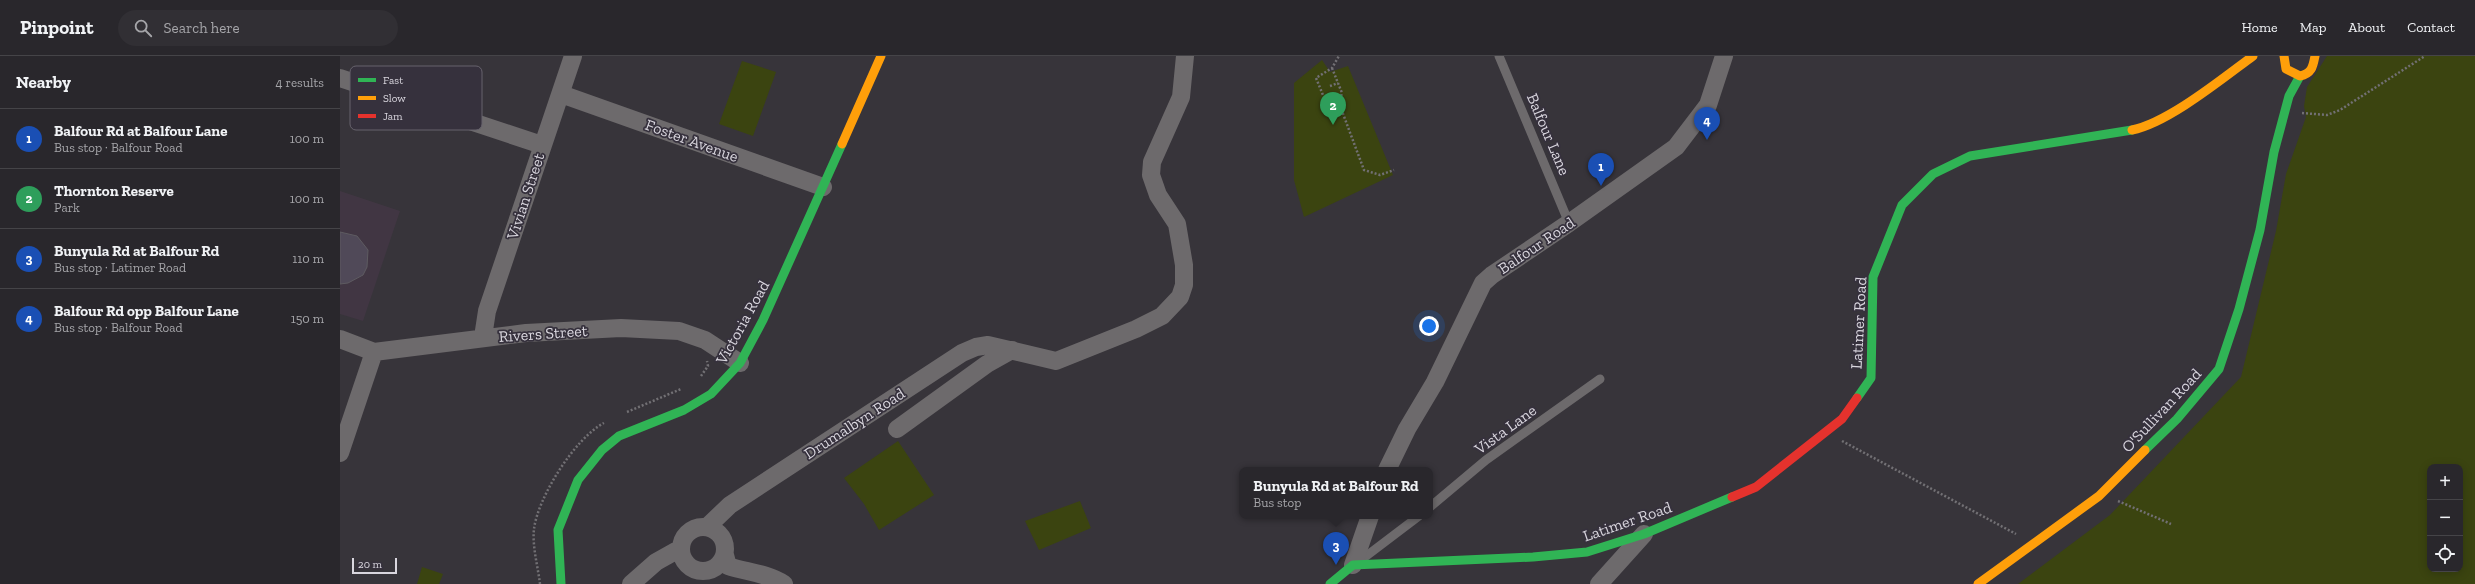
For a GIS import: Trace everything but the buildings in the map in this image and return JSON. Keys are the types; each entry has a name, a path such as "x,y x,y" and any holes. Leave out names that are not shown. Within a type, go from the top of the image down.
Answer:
{"street":[{"name":"Vivian Street","path":"483,337 487,311 542,145 561,94 572,56"},
{"name":"Victoria Road","path":"561,584 558,530 562,515 578,480 602,450 619,436 684,410 711,394 740,363 763,320 881,56"},
{"name":"Drumalbyn Road","path":"708,526 730,505 962,353 976,347 988,345 1056,361 1136,329 1162,316 1180,297 1184,284 1184,265 1177,224 1158,195 1151,175 1152,162 1181,97 1185,56"},
{"name":"Balfour Road","path":"1388,467 1406,429 1434,382 1483,283 1492,275 1569,223 1676,147 1708,105 1724,56"},
{"name":"Latimer Road","path":"1353,566 1532,557 1587,552 1644,534 1756,487 1842,419 1871,378 1872,277 1902,205 1933,174 1970,156 2068,142 2143,128 2199,96 2253,56"},
{"path":"2284,56 2286,70 2295,76 2306,75 2314,68 2315,56"},
{"name":"O'Sullivan Road","path":"1978,584 2032,542 2101,494 2177,420 2219,369 2239,309 2260,230 2274,152 2289,96 2300,76"},
{"path":"340,78 350,81"},
{"name":"Foster Avenue","path":"561,94 823,187"},
{"path":"482,125 542,145"},
{"name":"Rivers Street","path":"340,339 374,352 483,337 621,328 680,331 705,340 740,363"},
{"name":"Drumalbyn Road","path":"896,429 987,364 1012,350"},
{"path":"340,453 374,352"},
{"path":"1330,584 1353,566 1369,519"},
{"path":"700,526 708,526 722,535 726,545 725,555 721,564 704,572 695,570 687,565 682,557 681,548 686,534 700,526"},
{"path":"1599,584 1644,534"},
{"path":"631,584 656,562 681,548"},
{"path":"725,555 728,566 762,574 784,584"}],"lane":[{"name":"Balfour Lane","path":"1499,56 1569,223"},
{"name":"Vista Lane","path":"1433,504 1486,460 1600,378"},
{"path":"1353,566 1385,544 1415,519"}],"path":[{"path":"1339,56 1332,68 1316,78 1325,100 1339,103"},
{"path":"2285,112 2327,115 2340,110 2425,56"},
{"path":"1332,68 1342,93 1339,103 1364,170 1380,175 1394,170"},
{"path":"1330,86 1338,83"},
{"path":"1826,432 2032,542"},
{"path":"2101,494 2171,524"}],"shaded area":[{"path":"340,191 400,211 363,321 340,314"}],"green space":[{"path":"2327,56 2475,56 2475,584 2018,584 2110,515 2241,377 2276,231 2286,174 2306,117 2304,106 2307,87"},
{"path":"1322,60 1330,72 1348,66 1393,175 1304,217 1294,180 1294,83"},
{"path":"742,61 776,72 753,136 719,124"},
{"path":"898,441 934,495 879,530 864,504 844,478"},
{"path":"1080,501 1091,528 1039,550 1025,521"},
{"path":"422,567 443,574 439,584 417,584"}],"traffic: fast":[{"path":"2145,450 2177,419 2219,369 2239,309 2260,230 2274,152 2289,96 2300,76"},
{"path":"1857,398 1871,378 1873,277 1902,205 1933,174 1970,156 2132,130"},
{"path":"561,584 558,530 578,480 602,450 619,436 684,410 711,394 740,363 763,320 842,144"},
{"path":"1330,584 1353,565 1533,557 1587,552 1644,534 1732,497"}],"traffic: slow":[{"path":"842,144 881,56"},
{"path":"2132,130 2162,119 2195,99 2253,56"},
{"path":"2284,56 2286,69 2300,76 2307,73 2313,66 2315,56"},
{"path":"1978,584 2099,496 2145,450"}],"traffic: jam":[{"path":"1732,497 1756,487 1842,419 1857,398"}],"place":[{"name":"Thornton Reserve","path":"1333,125"},
{"name":"Balfour Rd opp Balfour Lane","path":"1707,140"},
{"name":"Balfour Rd at Balfour Lane","path":"1601,186"},
{"name":"Bunyula Rd at Balfour Rd","path":"1336,565"}]}
